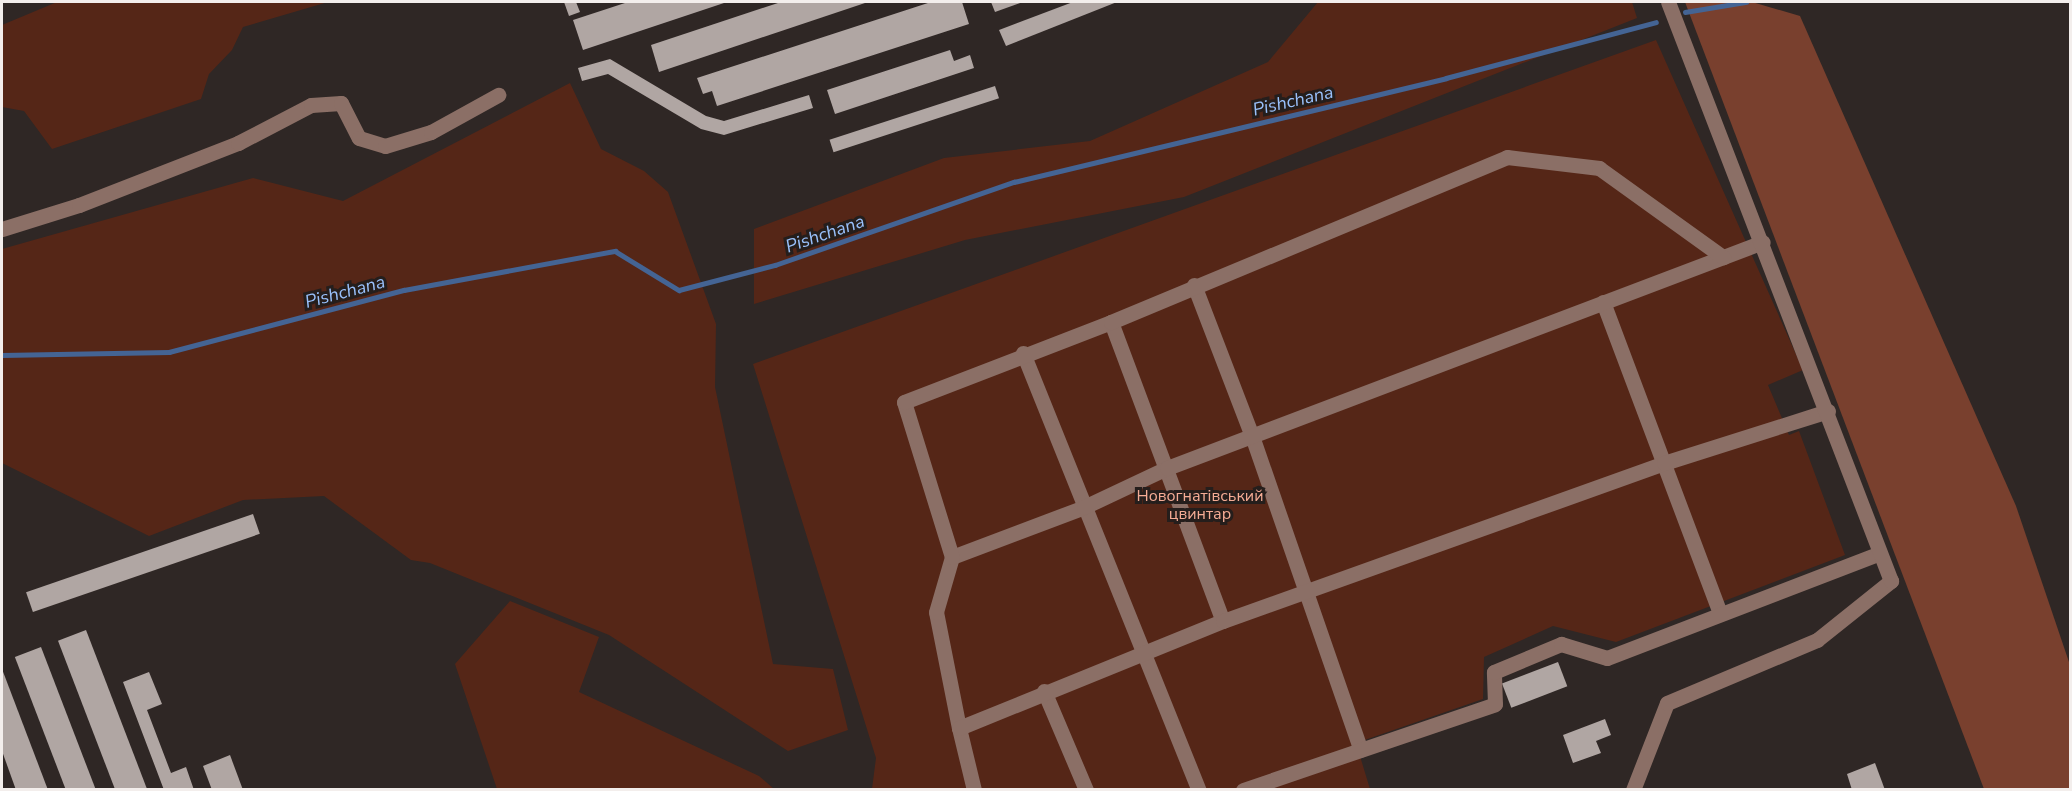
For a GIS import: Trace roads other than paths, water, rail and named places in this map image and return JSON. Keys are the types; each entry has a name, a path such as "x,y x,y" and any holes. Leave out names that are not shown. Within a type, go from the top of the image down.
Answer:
{"street":[{"path":"1632,789 1666,704 1818,640 1891,581 1763,242 1668,2"},
{"path":"2,229 79,205 238,143 311,105 341,103 359,138 385,146 431,132 498,95"},
{"path":"974,789 959,728 936,612 952,557 904,402 1023,353 1111,322 1194,285 1507,158 1599,168 1723,257"},
{"path":"952,557 1084,507 1167,468 1763,242"},
{"path":"1194,285 1308,591 1361,750"},
{"path":"1603,302 1720,614"},
{"path":"1111,322 1223,621"},
{"path":"1023,353 1199,789"},
{"path":"959,728 1044,691 1223,621 1664,463 1828,411"},
{"path":"1243,789 1269,785 1361,750 1495,704 1494,672 1561,644 1606,657 1880,553"},
{"path":"1044,691 1086,789"}],"waterway":[{"name":"Pishchana","path":"1685,12 1746,2"},
{"name":"Pishchana","path":"2,355 169,352 404,290 615,251 679,290 775,265 1014,182 1446,78 1656,22"}],"park label":[{"name":"Новогнатівський цвинтар","path":"1200,505"}]}
